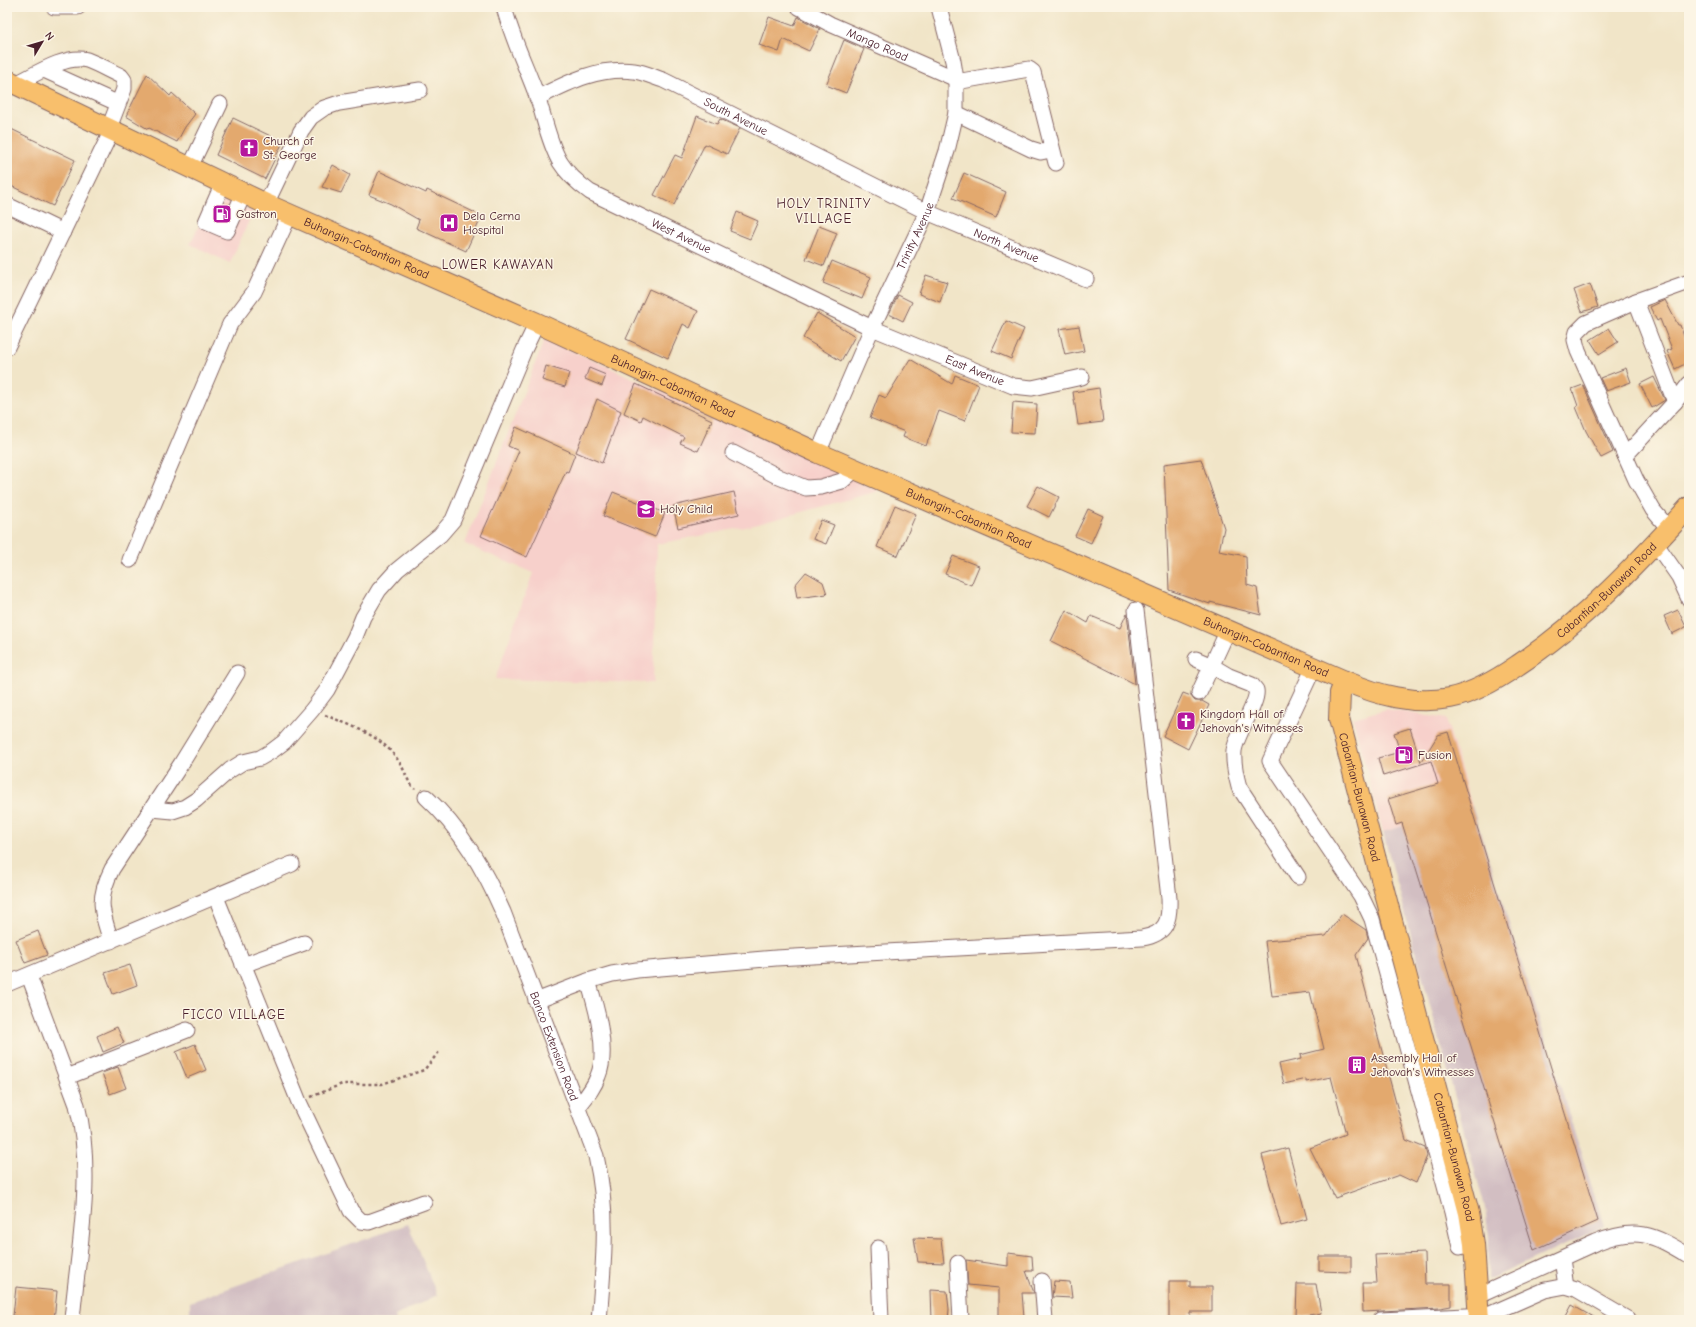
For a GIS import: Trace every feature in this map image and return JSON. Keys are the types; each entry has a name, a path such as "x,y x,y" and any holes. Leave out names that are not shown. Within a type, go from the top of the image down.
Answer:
{"main road":[{"name":"Buhangin-Cabantian Road","path":"12,82 266,204 537,323 818,453 1344,681"},
{"name":"Cabantian-Bunawan Road","path":"1479,1318 1474,1244 1469,1213 1341,727 1339,706 1340,693 1344,681 1377,693 1410,700 1450,698 1485,686 1533,656 1570,627 1656,544 1689,507"}],"street":[{"path":"54,7 78,7"},
{"name":"West Avenue","path":"504,7 508,23 537,98 551,140 560,162 574,180 590,192 872,328"},
{"name":"Mango Road","path":"799,7 830,24 956,80"},
{"name":"Trinity Avenue","path":"818,453 872,328 927,212 946,151 956,113 956,80 953,61 939,7"},
{"path":"7,347 63,232 110,129 124,89 124,80 121,76 85,60 64,61 12,82"},
{"path":"956,80 1029,69 1033,72 1054,156 1031,149 956,113"},
{"path":"44,70 118,103"},
{"name":"South Avenue","path":"537,98 580,77 606,71 635,71 663,80 927,212"},
{"path":"266,204 301,131 311,117 324,108 339,103 420,90"},
{"path":"190,167 220,104"},
{"path":"223,183 206,222 227,231 244,193"},
{"path":"7,205 63,232"},
{"name":"North Avenue","path":"927,212 1086,279"},
{"path":"130,560 230,324 254,292 290,214"},
{"path":"1669,529 1645,497 1578,351 1575,340 1577,332 1586,323 1636,301 1689,282"},
{"path":"1636,301 1675,402"},
{"path":"152,809 173,811 191,804 230,770 243,762 260,758 284,742 312,710 334,678 363,617 379,590 397,570 440,535 453,520 521,357 537,323"},
{"name":"East Avenue","path":"872,328 1013,386 1032,388 1082,377"},
{"path":"1625,456 1675,402 1689,384"},
{"path":"733,453 779,477 806,488 821,487 842,481 856,469"},
{"path":"1656,544 1676,572 1689,599"},
{"path":"536,1001 588,981 612,974 637,970 776,958 1142,938 1157,933 1168,922 1170,912 1136,610"},
{"path":"1198,693 1228,630"},
{"path":"1196,659 1229,676 1252,685 1256,690 1255,699 1240,731 1234,751 1236,775 1239,787 1298,878"},
{"path":"1314,667 1270,761 1367,907 1376,930 1450,1204 1460,1247 1474,1244"},
{"path":"111,941 103,915 101,902 105,883 112,868 152,809 237,673"},
{"name":"Banco Extension Road","path":"426,797 454,827 482,867 503,912 596,1156 601,1179 604,1207 604,1263 599,1320"},
{"path":"7,984 292,864"},
{"path":"216,897 299,1102 352,1211 361,1221 369,1222 424,1202"},
{"path":"243,965 304,943"},
{"path":"29,976 77,1105 83,1126 85,1180 72,1320"},
{"path":"578,1107 592,1089 599,1074 602,1058 595,1004 588,981"},
{"path":"66,1077 187,1030"},
{"path":"1478,1296 1610,1237 1624,1234 1644,1234 1663,1240 1689,1256"},
{"path":"878,1248 881,1320"},
{"path":"1562,1259 1566,1286"},
{"path":"958,1263 962,1320"},
{"path":"1536,1271 1545,1290"},
{"path":"1042,1281 1045,1320"},
{"path":"1380,1320 1479,1318 1499,1311 1545,1290 1566,1286 1576,1289 1629,1320"}],"path":[{"path":"312,710 364,731 379,740 399,760 412,786 426,797"},
{"path":"299,1102 342,1084 382,1084 424,1070 439,1052"}],"shaded area":[{"path":"214,194 253,212 230,263 190,244"},
{"name":"Holy Child","path":"545,338 879,491 746,527 657,544 653,683 495,679 533,573 465,544"},
{"path":"1387,709 1446,719 1472,806 1383,832 1353,718"},
{"path":"1472,806 1604,1226 1488,1280 1489,1236 1485,1208 1383,832"},
{"path":"408,1224 437,1295 395,1316 396,1320 190,1320 190,1302"}],"building":[{"path":"769,17 794,26 798,17 820,29 809,51 783,39 779,52 759,45"},
{"path":"844,40 864,49 846,93 826,85"},
{"path":"147,74 170,96 172,93 195,114 185,127 177,142 149,128 148,129 126,116"},
{"path":"697,116 717,124 720,119 740,128 727,154 705,144 674,205 654,195 675,155 682,158"},
{"name":"Church of St. George","path":"233,118 283,142 265,179 216,155"},
{"path":"7,127 75,160 53,206 7,184"},
{"path":"333,165 350,175 341,193 322,187"},
{"name":"Dela Cerna Hospital","path":"379,171 426,193 427,190 482,216 466,251 416,228 419,220 391,204 369,195"},
{"path":"964,173 1006,192 996,217 953,198"},
{"path":"223,206 228,208 222,219 218,217"},
{"path":"737,212 758,221 750,239 730,231"},
{"path":"819,226 837,233 824,266 806,259"},
{"path":"832,261 871,277 862,299 823,283"},
{"path":"926,275 947,282 940,302 919,294"},
{"path":"1590,284 1598,307 1582,312 1574,290"},
{"path":"649,289 698,311 690,328 683,324 668,358 626,339"},
{"path":"898,295 912,302 903,321 889,314"},
{"path":"1665,300 1678,325 1680,325 1686,342 1689,340 1689,362 1675,369 1667,351 1672,349 1660,319 1657,321 1650,307"},
{"path":"817,313 855,336 841,361 803,338"},
{"path":"1006,321 1024,329 1011,359 992,351"},
{"path":"1079,326 1084,351 1065,355 1059,329"},
{"path":"1609,328 1618,342 1599,354 1590,340"},
{"path":"910,359 952,384 955,375 979,385 965,421 939,411 926,446 903,437 905,432 870,418 879,395 886,398"},
{"path":"546,366 569,373 565,387 542,380"},
{"path":"589,368 606,375 602,386 585,379"},
{"path":"1626,368 1631,382 1606,391 1600,378"},
{"path":"1654,377 1665,400 1652,408 1640,384"},
{"path":"636,384 712,420 698,451 680,443 684,437 643,416 641,421 624,413"},
{"path":"1583,385 1613,452 1601,458 1586,431 1576,407 1578,406 1572,389"},
{"path":"1099,388 1103,422 1078,425 1073,392"},
{"path":"597,399 621,411 602,463 576,452"},
{"path":"1013,402 1037,404 1035,433 1011,432"},
{"path":"516,427 575,454 568,472 566,471 527,557 481,536 519,451 508,446"},
{"path":"1201,459 1224,528 1219,551 1246,556 1247,585 1257,588 1261,615 1210,602 1210,604 1169,590 1164,464"},
{"path":"1038,486 1059,497 1049,517 1027,506"},
{"path":"613,492 665,513 655,537 603,516"},
{"path":"734,492 739,514 678,528 673,506"},
{"path":"895,505 916,514 898,556 877,547"},
{"path":"1088,509 1103,516 1091,543 1075,536"},
{"path":"821,520 834,525 826,544 813,539"},
{"path":"953,556 979,566 971,585 945,574"},
{"path":"806,572 823,582 827,594 797,598 795,585"},
{"path":"1066,610 1088,623 1091,616 1120,628 1127,613 1135,684 1051,641"},
{"path":"1678,610 1686,627 1672,634 1664,616"},
{"name":"Kingdom Hall of Jehovah's Witnesses","path":"1183,693 1191,696 1195,701 1202,701 1209,705 1188,749 1163,736"},
{"path":"1410,728 1421,762 1438,735 1448,732 1598,1221 1534,1250 1402,823 1396,825 1388,799 1438,784 1431,761 1383,776 1378,758 1400,752 1394,733"},
{"name":"Assembly Hall of Jehovah's Witnesses","path":"1342,914 1366,930 1368,938 1356,955 1406,1140 1425,1148 1427,1156 1416,1183 1399,1175 1335,1198 1310,1148 1346,1134 1331,1077 1306,1082 1306,1079 1284,1084 1279,1064 1301,1059 1300,1055 1324,1049 1310,992 1272,996 1265,941 1326,936"},
{"path":"38,931 47,955 25,963 16,940"},
{"path":"130,965 137,985 113,994 105,973"},
{"path":"117,1027 124,1043 103,1052 97,1036"},
{"path":"195,1044 206,1070 187,1078 176,1052"},
{"path":"118,1067 126,1088 110,1094 102,1073"},
{"path":"1288,1148 1307,1219 1281,1226 1262,1155"},
{"path":"914,1238 941,1239 944,1263 918,1262"},
{"path":"1008,1253 1032,1256 1033,1271 1026,1271 1034,1293 1022,1293 1024,1318 999,1320 999,1288 968,1285 966,1260 1008,1266"},
{"path":"1424,1253 1425,1284 1451,1284 1451,1306 1440,1308 1363,1312 1362,1283 1377,1283 1375,1255"},
{"path":"1319,1256 1351,1256 1351,1272 1319,1271"},
{"path":"1054,1281 1070,1282 1072,1298 1052,1297"},
{"path":"1169,1281 1190,1281 1190,1287 1212,1287 1212,1312 1190,1312 1190,1320 1169,1320"},
{"path":"1297,1284 1316,1284 1321,1313 1296,1317"},
{"path":"16,1287 57,1291 54,1320 13,1316"},
{"path":"931,1290 947,1291 949,1309 948,1320 932,1320"},
{"path":"1572,1305 1598,1320 1564,1320"}],"place":[{"name":"Church of St. George","path":"249,148"},
{"name":"Gastron","path":"222,214"},
{"name":"Dela Cerna Hospital","path":"449,223"},
{"name":"Holy Child","path":"646,509"},
{"name":"Kingdom Hall of Jehovah's Witnesses","path":"1186,721"},
{"name":"Fusion","path":"1404,755"},
{"name":"Assembly Hall of Jehovah's Witnesses","path":"1357,1065"}],"district":[{"name":"HOLY TRINITY VILLAGE","path":"824,210"},
{"name":"LOWER KAWAYAN","path":"498,264"},
{"name":"FICCO VILLAGE","path":"234,1014"}]}
